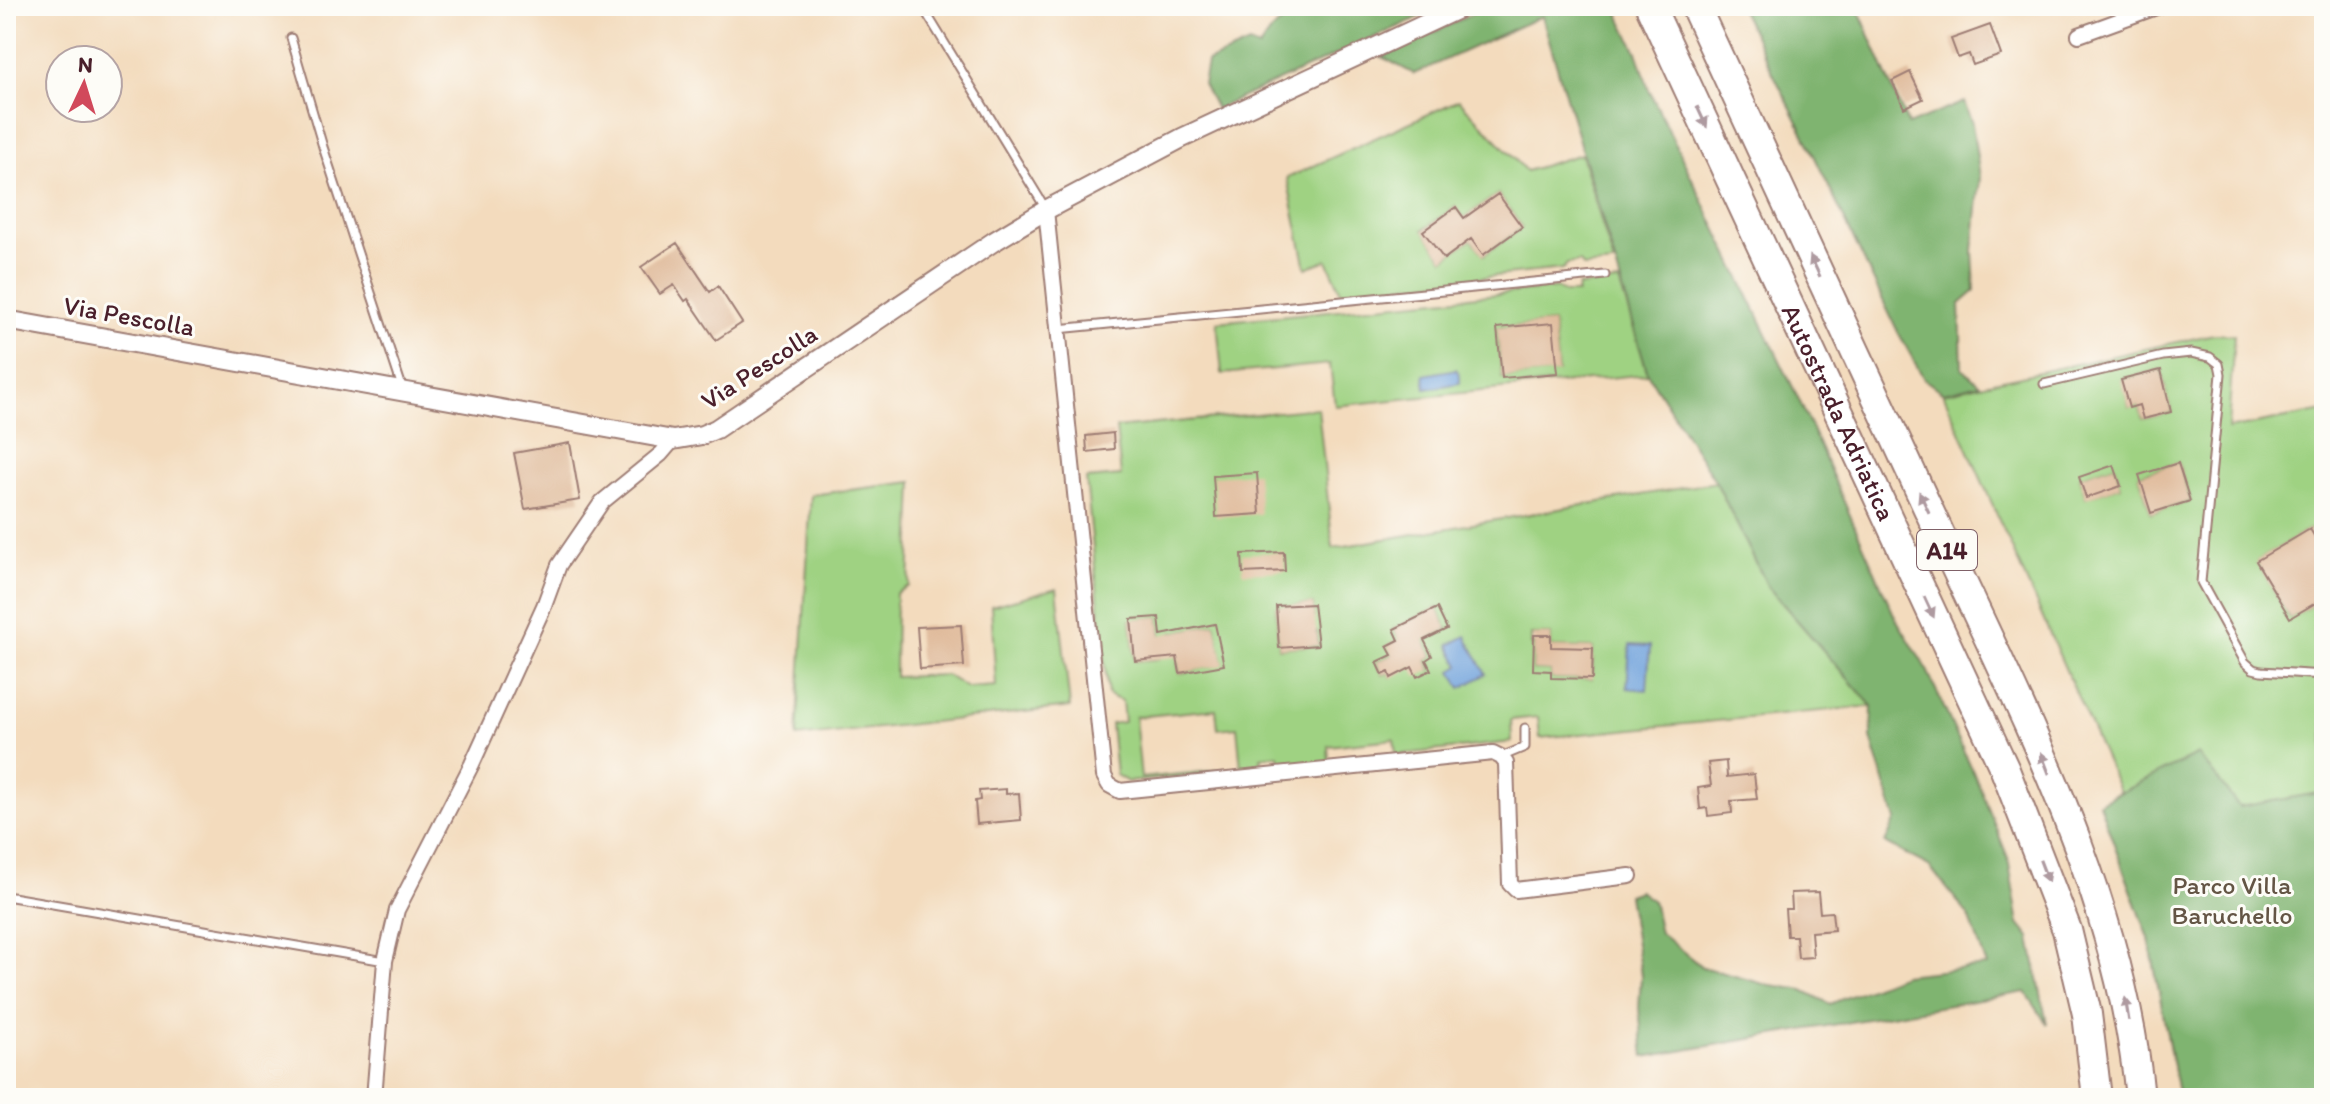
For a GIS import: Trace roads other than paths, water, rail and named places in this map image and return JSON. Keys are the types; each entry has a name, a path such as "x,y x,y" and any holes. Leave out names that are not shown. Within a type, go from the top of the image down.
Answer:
{"highway":[{"name":"Autostrada Adriatica","path":"1650,6 2005,770 2067,930 2087,1014 2096,1094"},
{"name":"Autostrada Adriatica","path":"1700,18 2042,754 2104,917 2125,995 2140,1092"}],"street":[{"name":"Via Pescolla","path":"6,320 673,440 702,435 716,429 993,242 1046,210 1182,138 1464,6"},
{"path":"2079,35 2159,6"},
{"path":"1046,210 1104,776 1109,785 1120,791 1493,753 1506,763 1510,884 1516,890 1630,876"},
{"path":"374,1098 385,961 397,910 472,764 544,606 559,565 602,502 661,454 673,440"}],"lane":[{"path":"922,6 1046,210"},
{"path":"291,38 323,147 404,392"},
{"path":"1058,329 1605,275"},
{"path":"2044,384 2163,356 2191,353 2210,357 2219,364 2221,374 2201,582 2245,662 2253,669 2324,675"},
{"path":"1501,757 1525,747 1525,728"},
{"path":"6,896 385,961"}],"water":[{"path":"1456,369 1460,383 1426,389 1424,375"},
{"path":"1466,636 1486,674 1461,688 1452,671 1460,666 1449,645"},
{"path":"1630,645 1650,646 1647,690 1627,688"}],"park label":[{"name":"Parco Villa Baruchello","path":"2232,900"}]}
